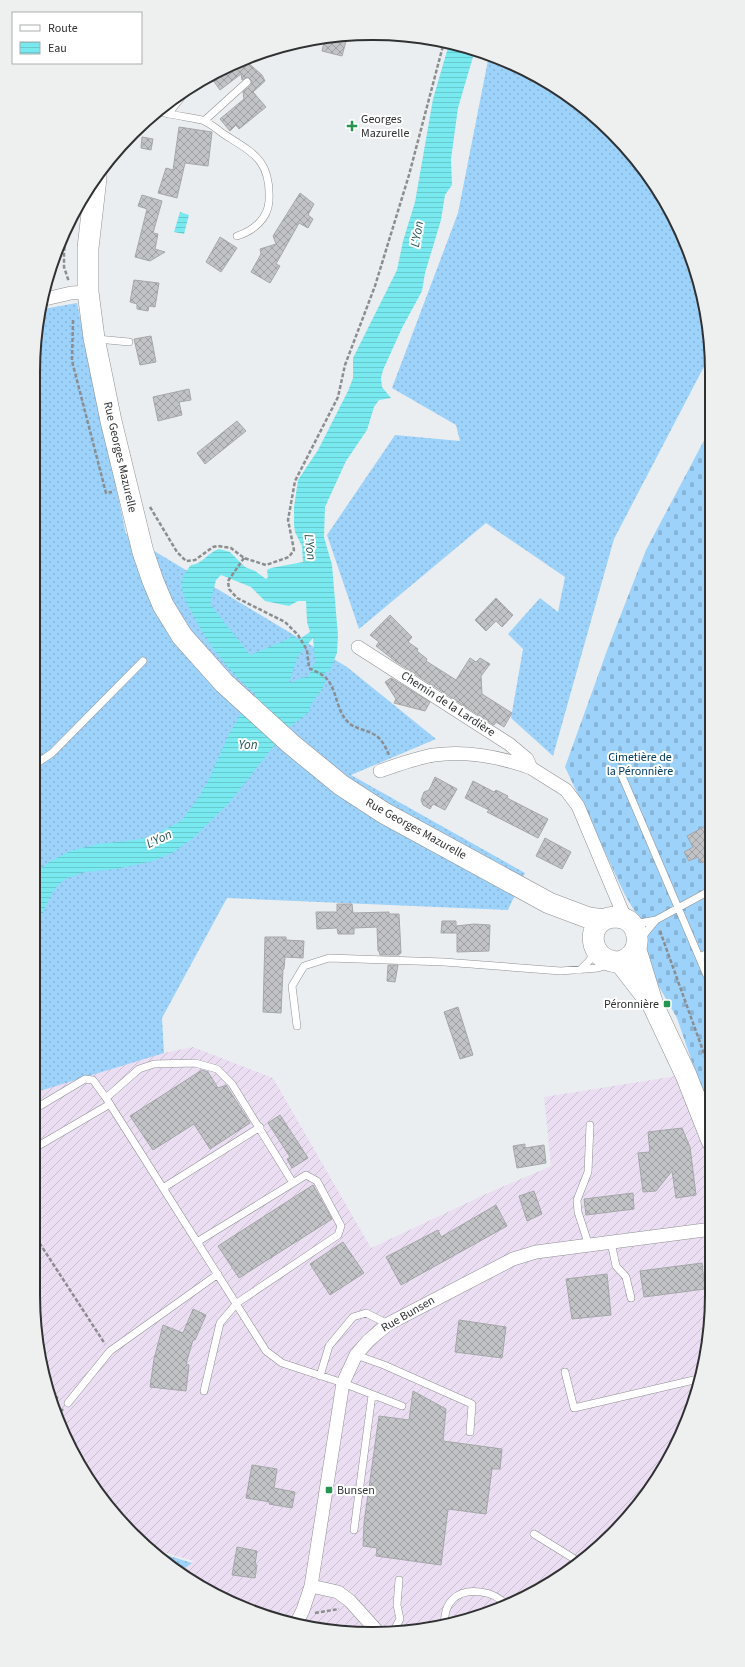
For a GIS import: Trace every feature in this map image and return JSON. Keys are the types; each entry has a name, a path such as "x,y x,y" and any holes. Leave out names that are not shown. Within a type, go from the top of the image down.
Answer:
{"main road":[{"name":"Rue Georges Mazurelle","path":"95,190 88,248 80,293 94,338 143,552 163,605 182,636 220,679 245,703 340,785 384,813 549,903"},
{"path":"549,903 582,928 602,958 622,937"},
{"path":"549,903 589,918 622,937 686,1075 705,1123"},
{"path":"593,943 597,926 622,937"}],"street":[{"path":"48,298 80,293"},
{"name":"Chemin de la Lardière","path":"358,647 509,744 527,759 531,768"},
{"name":"Chemin de la Lardière","path":"380,771 433,756 458,753 478,754 510,760 531,768 566,790 578,806 614,891 622,937"},
{"name":"Rue Bunsen","path":"299,1619 303,1610 310,1586 343,1383 356,1356 368,1341 388,1324 514,1259 536,1252 705,1230"},
{"path":"310,1586 338,1592 350,1601 373,1627"}],"lane":[{"path":"204,121 247,82"},
{"path":"168,114 175,106"},
{"path":"165,113 204,121 255,154 266,172 269,187 268,207 260,222 250,232 236,236"},
{"path":"94,338 129,342"},
{"path":"40,761 52,753 143,661"},
{"path":"622,776 705,971"},
{"path":"297,1026 292,986 304,966 329,958 444,962 561,971 598,968 622,937 705,893"},
{"path":"622,937 656,920"},
{"path":"580,970 590,960 593,943"},
{"path":"699,957 705,954"},
{"path":"40,1145 108,1101 139,1069 154,1064 195,1063 217,1069 232,1084 260,1127 293,1183"},
{"path":"40,1106 85,1079 93,1080 108,1101 237,1303 266,1351 282,1363 343,1383 402,1406"},
{"path":"590,1125 588,1172 577,1200 578,1212 590,1246"},
{"path":"163,1188 260,1127"},
{"path":"197,1242 306,1175 317,1181 341,1226 338,1235 237,1303 220,1323 204,1391"},
{"path":"611,1242 616,1266 626,1277 630,1298"},
{"path":"68,1403 110,1352 218,1274"},
{"path":"320,1376 329,1346 353,1317 366,1313 388,1324"},
{"path":"356,1356 384,1365 472,1404 470,1432"},
{"path":"565,1372 574,1408 694,1380"},
{"path":"354,1530 372,1395"},
{"path":"534,1534 574,1559"},
{"path":"396,1626 400,1619 397,1605 399,1580"},
{"path":"445,1619 446,1608 454,1598 466,1592 486,1593 503,1601"}],"path":[{"path":"65,245 64,267 80,293 73,313 72,361 106,493 128,491 145,502 152,510 177,552 186,561 195,560 213,547 218,546 232,548 244,558 266,565 289,558 294,550 288,520 295,481 338,397 345,365 375,286 409,175 443,47"},
{"path":"244,558 228,581 229,589 237,598 285,622 298,635 307,650 309,668 327,678 334,691 337,704 347,722 356,728 376,735 384,745 394,766"},
{"path":"656,920 705,1056"},
{"path":"40,1245 110,1352"},
{"path":"303,1610 313,1614 342,1608 350,1601"}],"shaded area":[{"path":"193,1047 273,1078 371,1248 488,1193 551,1166 544,1097 676,1076 705,1146 705,1294 699,1359 694,1381 680,1422 671,1442 649,1479 608,1530 557,1571 520,1593 500,1602 459,1616 437,1621 372,1627 308,1621 286,1616 245,1602 225,1593 184,1568 194,1561 163,1552 137,1530 96,1479 74,1442 65,1422 51,1381 46,1359 41,1316 40,1087 114,1063"}],"green space":[{"path":"488,61 520,74 557,96 608,137 622,153 649,188 671,225 680,245 694,286 699,308 705,365 614,539 553,756 511,718 523,649 508,634 540,598 558,612 565,577 486,523 359,629 327,535 395,435 460,441 456,425 392,388 458,213"},
{"path":"77,303 126,534 347,667 436,739 351,775 525,873 508,910 227,898 162,1018 164,1053 40,1091 40,372 46,308"},
{"name":"Cimetière de la Péronnière","path":"705,439 705,1095 677,1018 647,966 644,927 625,895 565,767 609,645 646,550"},
{"path":"166,1555 192,1563 184,1568"}],"water":[{"path":"448,48 459,51 473,56 458,108 451,159 452,185 445,195 441,220 425,273 422,291 402,328 383,370 381,378 382,387 391,398 379,400 374,407 367,430 346,461 325,507 324,537 332,565 338,636 337,653 329,672 326,672 324,677 324,686 312,702 310,711 287,729 229,803 193,838 174,852 153,861 116,869 85,872 67,878 58,885 51,894 40,920 40,870 47,863 70,851 98,844 136,840 152,836 181,821 197,800 208,781 229,734 242,712 256,698 256,695 237,677 212,647 198,625 185,599 182,588 183,579 191,565 199,562 219,549 230,552 245,567 255,571 266,579 268,577 267,570 271,568 303,562 302,546 295,532 294,525 294,507 298,480 318,450 348,391 353,378 353,358 397,270 403,241 415,202 433,99","holes":["221,575 251,587 265,601 289,606 298,601 306,601 307,622 310,632 298,640 293,636 250,655 210,604 216,580","313,638 315,662 308,677 289,683 298,656"]},
{"path":"180,212 189,215 184,234 174,232"}],"building":[{"path":"346,41 342,56 322,51 324,44"},
{"path":"249,64 262,75 265,81 253,92 266,107 239,129 236,125 230,131 220,119 244,99 243,92 251,85 252,81 248,77 242,80 241,74 220,90 213,81"},
{"path":"179,127 212,132 208,166 185,163 177,198 158,193 166,168 173,170"},
{"path":"142,137 153,139 151,150 141,148"},
{"path":"300,193 314,204 308,215 313,219 308,228 299,223 276,264 280,266 270,283 251,272 261,254 260,249 276,244 273,236"},
{"path":"142,195 162,201 153,233 158,234 155,249 165,252 150,261 135,257 147,209 138,206"},
{"path":"220,237 237,248 221,272 206,262"},
{"path":"134,280 159,283 155,307 149,306 148,311 137,309 137,304 130,302"},
{"path":"151,336 156,362 140,365 134,339"},
{"path":"189,389 191,400 179,402 182,415 158,421 153,397"},
{"path":"237,421 246,431 205,464 197,453"},
{"path":"496,598 513,615 502,627 496,621 486,631 475,620"},
{"path":"390,615 412,637 408,642 418,649 417,651 427,659 426,661 456,680 470,658 476,662 480,658 490,664 481,676 482,694 512,713 504,727 496,722 494,725 395,661 376,646 379,642 370,635"},
{"path":"391,678 430,702 425,711 394,703 396,699 385,682"},
{"path":"435,777 457,789 445,810 433,804 430,809 423,805 421,800 424,792 429,790"},
{"path":"473,781 494,792 496,790 508,796 507,798 548,819 538,838 487,812 489,810 465,798"},
{"path":"705,826 705,861 701,863 698,857 689,861 684,852 693,847 687,836"},
{"path":"545,838 571,852 562,869 536,856"},
{"path":"337,904 352,904 353,913 389,912 389,914 399,914 401,953 399,955 380,955 378,951 377,927 354,928 354,934 338,934 337,928 317,929 316,912 337,912"},
{"path":"442,921 456,921 456,926 474,924 490,925 489,951 457,952 457,933 441,933"},
{"path":"265,937 286,937 286,940 304,941 303,958 285,957 281,1013 263,1012"},
{"path":"388,965 398,965 395,982 387,981"},
{"path":"458,1007 473,1055 460,1059 444,1012"},
{"path":"202,1070 208,1072 218,1088 226,1085 250,1123 210,1149 194,1124 153,1150 130,1116"},
{"path":"280,1115 308,1158 292,1168 287,1159 290,1157 268,1123"},
{"path":"682,1128 690,1147 696,1195 676,1198 672,1171 656,1191 643,1192 638,1153 650,1152 648,1132"},
{"path":"525,1144 525,1148 544,1145 546,1163 517,1168 513,1146"},
{"path":"313,1185 332,1219 239,1278 218,1246"},
{"path":"534,1191 542,1214 527,1221 519,1196"},
{"path":"633,1193 634,1209 586,1215 584,1199"},
{"path":"496,1205 507,1226 401,1285 386,1257 438,1230 441,1237"},
{"path":"343,1242 364,1273 330,1295 310,1264"},
{"path":"702,1263 705,1289 644,1297 640,1271"},
{"path":"607,1274 611,1315 572,1319 566,1279"},
{"path":"193,1309 206,1315 195,1340 193,1340 186,1364 189,1365 186,1391 150,1387 154,1359 163,1325 183,1333"},
{"path":"459,1320 506,1327 502,1358 455,1352"},
{"path":"413,1391 446,1409 443,1441 502,1449 500,1469 492,1469 486,1514 448,1509 441,1565 376,1556 377,1548 363,1546 364,1523 379,1416 409,1420"},
{"path":"252,1465 277,1469 274,1488 295,1492 292,1508 246,1498"},
{"path":"237,1547 257,1551 255,1578 232,1575"}],"place":[{"name":"Georges Mazurelle","path":"352,126"},
{"name":"Péronnière","path":"667,1004"},
{"name":"Bunsen","path":"329,1490"}],"water label":[{"name":"L'Yon","path":"417,234"},
{"name":"L'Yon","path":"310,547"},
{"name":"Yon","path":"248,745"},
{"name":"L'Yon","path":"159,839"}]}
